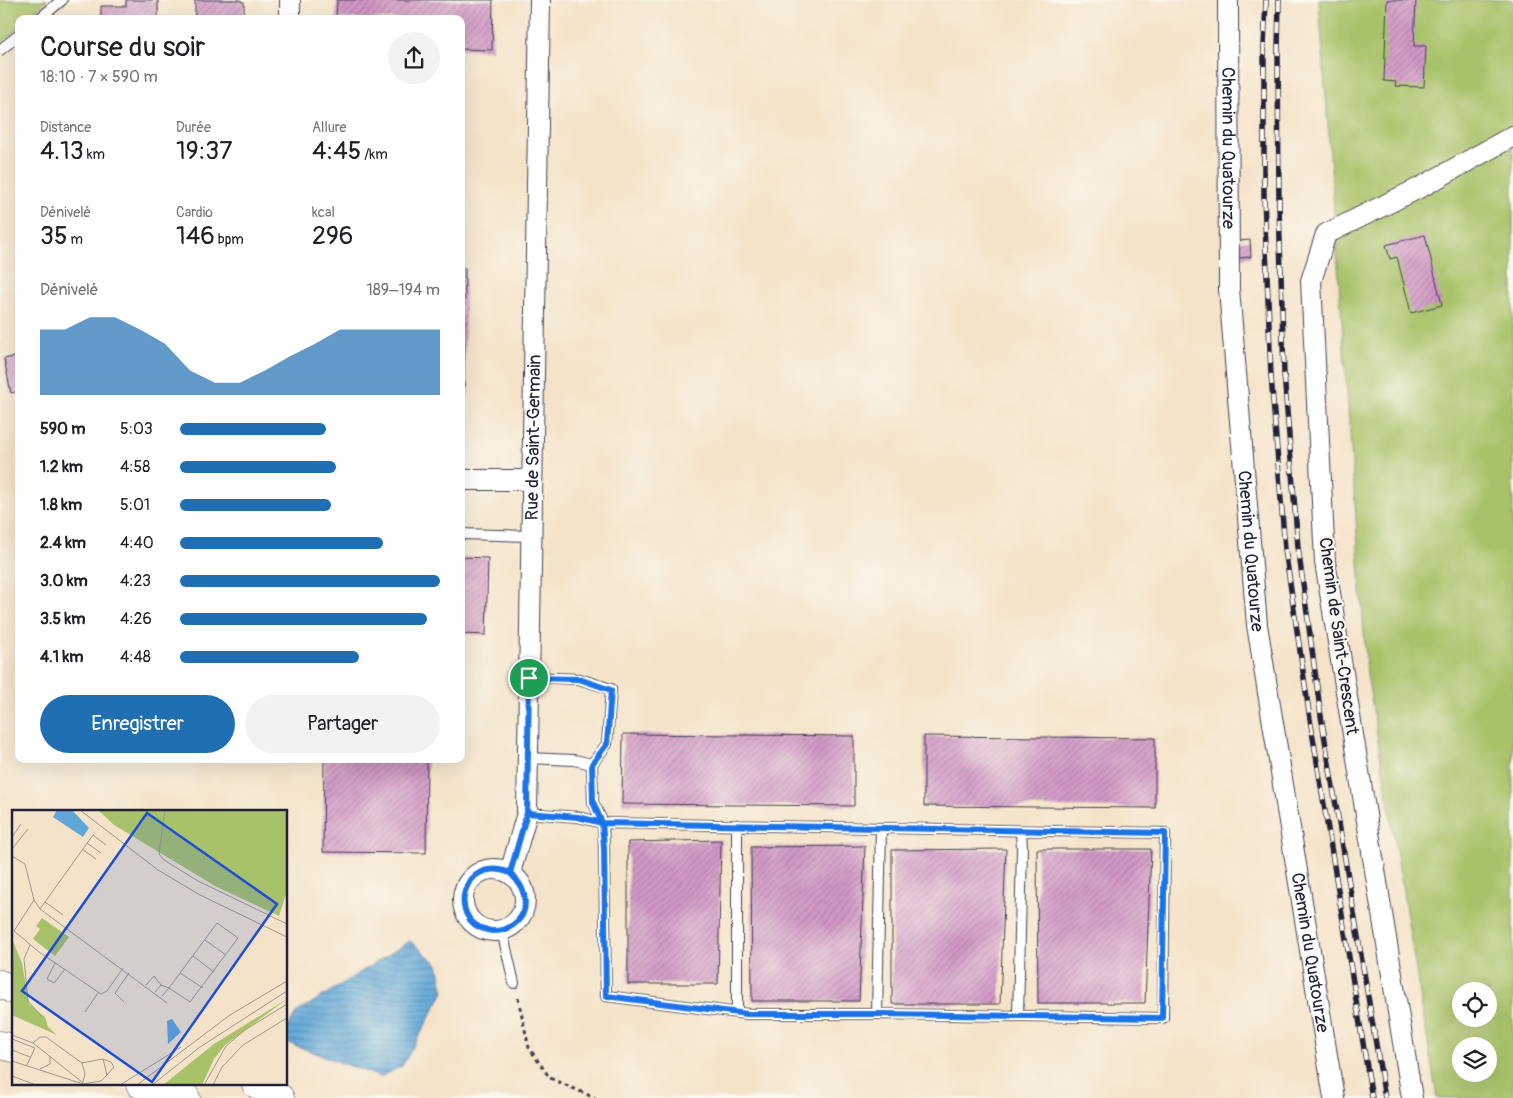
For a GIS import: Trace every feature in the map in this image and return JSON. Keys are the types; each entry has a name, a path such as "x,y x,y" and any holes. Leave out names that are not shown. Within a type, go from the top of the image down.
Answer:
{"highway":[{"path":"0,984 12,989"},
{"path":"147,1086 186,1098"},
{"path":"259,1086 280,1098"}],"street":[{"path":"290,0 290,15"},
{"name":"Rue de Saint-Germain","path":"510,873 527,813 540,0"},
{"name":"Chemin du Quatourze","path":"1228,0 1229,289 1257,625 1334,1098"},
{"name":"Chemin de Saint-Crescent","path":"1412,1098 1325,562 1311,281 1326,234 1423,186 1513,136"},
{"path":"465,480 532,480"},
{"path":"491,869 510,873 518,880 524,889 526,900 524,910 519,919 512,926 502,931 482,929 473,923 467,915 464,906 464,895 473,877 491,869"}],"lane":[{"path":"44,15 62,0"},
{"path":"0,50 15,38"},
{"path":"465,534 531,536"},
{"path":"527,813 578,817 602,823 1165,833 1162,1018 747,1014 606,996 604,847 602,823 593,802 592,764 607,744 611,690 579,679 529,678"},
{"path":"528,758 574,760 592,764"},
{"path":"737,825 737,1012"},
{"path":"877,1014 881,828"},
{"path":"1018,1016 1021,831"},
{"path":"502,931 514,983"}],"path":[{"path":"514,983 529,1048 550,1078 595,1098"}],"green space":[{"path":"0,0 47,0 31,15 15,15 15,31 0,45"},
{"path":"1319,0 1513,0 1513,1098 1437,1098 1367,674"}],"water":[{"path":"410,941 438,964 444,992 402,1066 380,1077 288,1043 288,1027 296,1013"}],"building":[{"path":"126,0 158,0 158,15 101,15 101,6 126,6"},
{"path":"195,0 241,0 241,2 244,2 244,15 195,15"},
{"path":"337,0 493,0 492,50 465,49 465,15 336,15"},
{"path":"1387,0 1416,0 1414,46 1426,46 1424,87 1395,86 1396,82 1384,81"},
{"path":"1425,235 1442,305 1411,313 1397,257 1390,259 1386,245"},
{"path":"1250,240 1251,257 1239,258 1238,241"},
{"path":"15,357 15,392 11,393 4,359"},
{"path":"465,557 488,558 486,635 465,634"},
{"path":"623,734 854,736 854,806 622,804"},
{"path":"924,736 1155,738 1155,808 924,806"},
{"path":"324,763 427,763 426,853 323,852"},
{"path":"721,840 718,984 628,984 628,842"},
{"path":"865,846 859,1001 752,1001 751,847"},
{"path":"1006,849 1000,1004 892,1004 892,850"},
{"path":"1037,849 1151,849 1145,1003 1038,1003"}],"railway":[{"path":"1266,0 1264,47 1264,197 1271,376 1285,549 1310,719 1372,1098"},
{"path":"1279,0 1279,206 1284,374 1298,547 1321,716 1385,1098"}],"route":[{"path":"529,678 527,813 510,873 491,869 473,877 464,895 464,906 467,915 473,923 482,929 502,931 512,926 519,919 524,910 526,900 524,889 510,873 527,813 578,817 602,823 606,996 747,1014 1162,1018 1165,833 602,823 593,802 592,764 607,744 611,690 579,679 529,678"}]}
